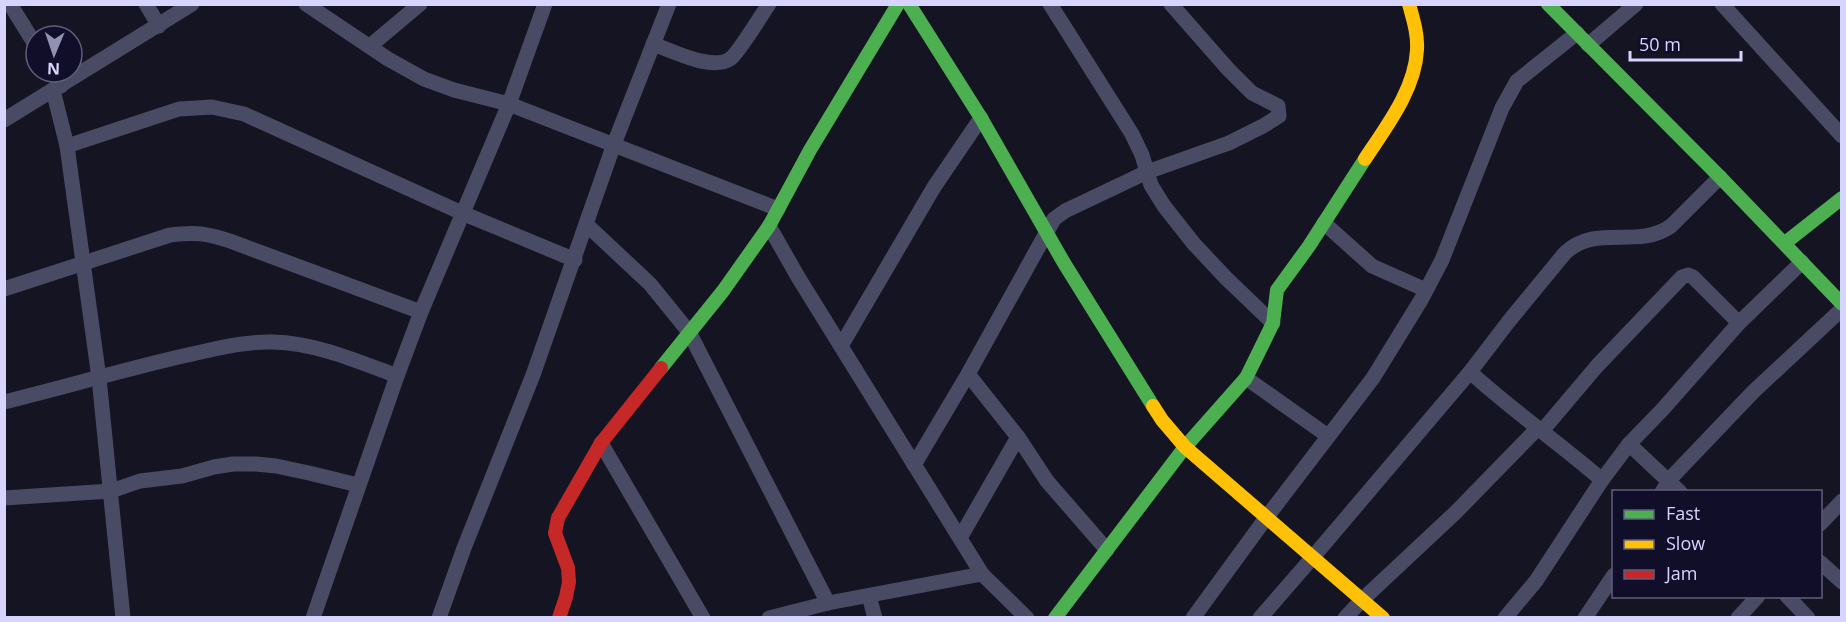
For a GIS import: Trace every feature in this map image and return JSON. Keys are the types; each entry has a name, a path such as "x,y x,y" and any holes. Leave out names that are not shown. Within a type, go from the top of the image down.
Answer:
{"street":[{"path":"10,4 24,27"},
{"path":"146,4 159,26"},
{"path":"4,120 192,4"},
{"path":"306,4 388,59 424,79 454,90 509,104 778,209"},
{"path":"370,46 420,4"},
{"path":"313,618 358,485 421,312 509,104 545,4"},
{"path":"439,618 464,548 534,375 614,144 669,4"},
{"path":"654,44 685,57 716,63 731,58 769,4"},
{"path":"559,618 566,597 569,577 555,539 555,524 601,443 723,291 769,226 810,150 898,4"},
{"path":"909,4 981,118 1046,232 1157,411 1185,447 1383,618"},
{"path":"1050,4 1132,134 1142,155 1150,185 1164,206 1194,244 1273,322"},
{"path":"914,465 968,374 1054,219 1065,211 1147,171 1229,143 1279,116 1278,106 1251,93 1171,4"},
{"path":"1055,618 1185,447 1246,378 1273,322 1277,290 1324,223 1398,108 1411,78 1417,51 1415,26 1409,4"},
{"path":"1548,4 1785,243 1842,304"},
{"path":"1588,45 1636,4"},
{"path":"1722,4 1842,136"},
{"path":"1193,618 1373,378 1442,260 1502,108 1517,81 1577,33"},
{"path":"56,84 67,146 99,378 123,618"},
{"path":"67,146 179,109 212,107 244,114 462,213 575,260"},
{"path":"841,346 929,196 981,118"},
{"path":"1260,618 1470,372 1509,321 1574,244 1596,238 1645,236 1663,232 1720,177"},
{"path":"1785,243 1842,198"},
{"path":"1324,223 1371,266 1426,290"},
{"path":"587,225 650,284 689,332 828,603"},
{"path":"769,226 982,574 1022,615"},
{"path":"4,289 170,235 191,232 209,234 421,312"},
{"path":"1505,618 1536,581 1602,480 1629,444 1739,323 1802,262"},
{"path":"1345,618 1540,429 1682,277 1688,275 1693,277 1739,323"},
{"path":"1629,444 1665,486 1753,392 1842,309"},
{"path":"4,402 153,363 251,343 275,342 305,346 342,355 397,376"},
{"path":"1470,372 1602,480"},
{"path":"968,374 1018,437 1047,481 1107,550"},
{"path":"1246,378 1328,436"},
{"path":"960,538 1018,437"},
{"path":"601,443 703,618"},
{"path":"4,498 111,491 140,482 182,476 233,464 276,466 358,485"},
{"path":"1822,523 1842,501"},
{"path":"1822,563 1842,582"},
{"path":"769,618 828,603 982,574"},
{"path":"1586,617 1612,578"},
{"path":"869,596 874,618"},
{"path":"1738,618 1757,598"},
{"path":"1788,598 1808,618"}],"traffic: fast":[{"path":"661,368 723,291 769,226 810,150 898,4"},
{"path":"909,4 981,118 1064,263 1153,406"},
{"path":"1548,4 1842,304"},
{"path":"1055,618 1185,447 1246,378 1273,323 1277,290 1309,246 1365,159"},
{"path":"1785,243 1842,198"}],"traffic: slow":[{"path":"1365,159 1398,108 1415,65 1417,44 1409,4"},
{"path":"1153,406 1185,447 1383,618"}],"traffic: jam":[{"path":"559,618 569,582 568,568 555,533 558,518 601,443 661,368"}]}
